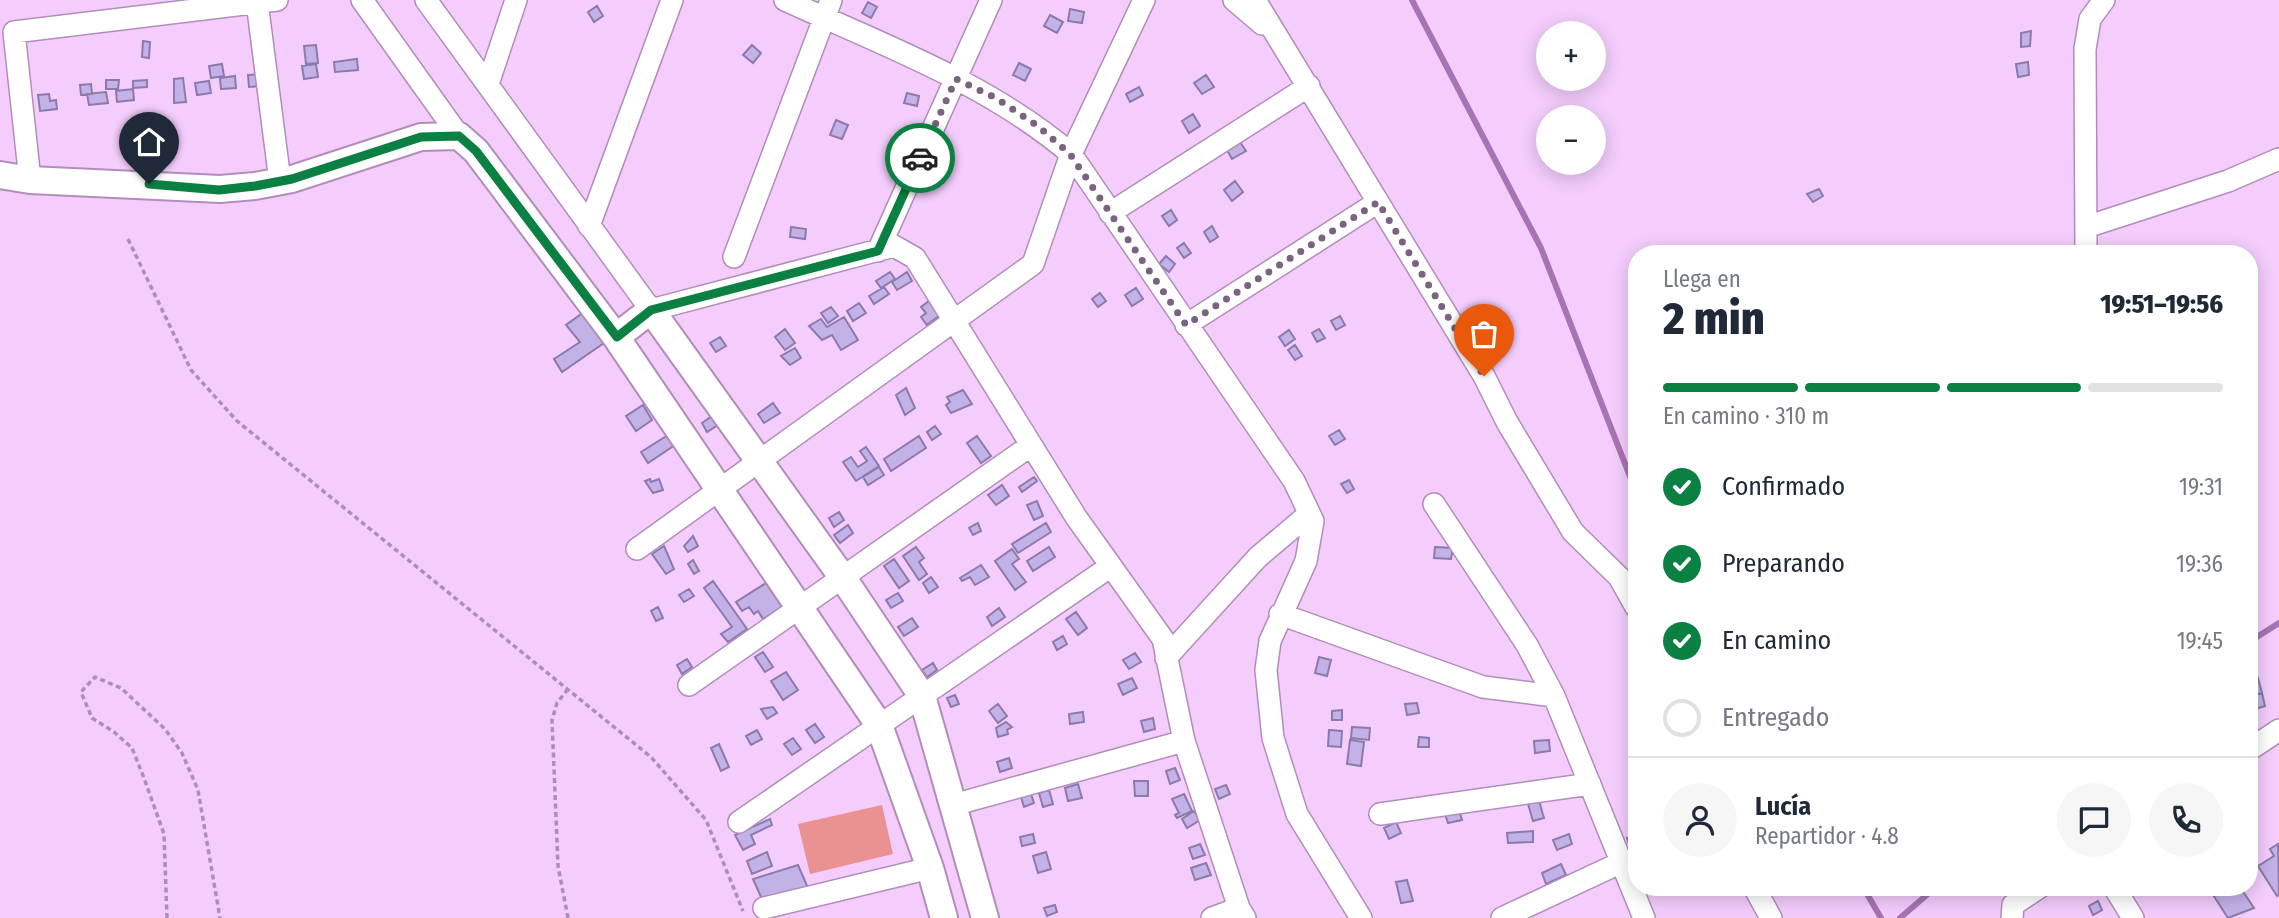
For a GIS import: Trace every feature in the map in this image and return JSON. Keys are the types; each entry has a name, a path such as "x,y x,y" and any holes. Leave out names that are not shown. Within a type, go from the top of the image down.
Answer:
{"street":[{"path":"362,0 459,136 476,151 617,337 879,725 947,916"},
{"path":"426,0 843,578 922,696 985,918"},
{"path":"488,84 516,0"},
{"path":"589,226 672,0"},
{"path":"785,0 828,9 996,98 1038,126 1070,154 1294,481 1313,522 1306,561 1270,641 1266,670 1273,738 1297,814 1361,918"},
{"path":"878,251 991,0"},
{"path":"637,549 1033,264 1070,154 1144,0"},
{"path":"1234,0 1282,41"},
{"path":"1255,0 1484,376 1507,422 1573,532 1619,577 1628,593"},
{"path":"2086,245 2085,50 2090,19 2104,0"},
{"path":"30,180 14,32 267,1 280,181"},
{"path":"734,257 828,9"},
{"path":"1110,213 1309,86"},
{"path":"0,175 30,180 219,190 280,181 421,137 459,136"},
{"path":"2085,227 2228,181 2279,159"},
{"path":"1186,325 1378,202"},
{"path":"617,337 651,310 894,246 915,258 1030,446 1163,639 1184,741 1242,913 1212,918"},
{"path":"690,685 1030,446"},
{"path":"1434,504 1527,645 1554,696 1628,877"},
{"path":"1166,659 1250,565 1309,514"},
{"path":"739,822 1111,566"},
{"path":"1280,614 1483,687 1554,696"},
{"path":"2258,744 2279,730"},
{"path":"953,805 1184,741"},
{"path":"1380,814 1590,785"},
{"path":"1503,918 1622,862"},
{"path":"755,913 930,868"},
{"path":"1635,896 1644,918"},
{"path":"1759,896 1771,918"},
{"path":"2012,918 2013,905 2026,896"},
{"path":"2120,896 2133,918"}],"path":[{"path":"128,239 191,370 237,421 651,757 706,820 755,913"},
{"path":"167,918 164,834 132,748 92,718 81,692 95,677 121,688 165,729 182,753 198,790 219,918"},
{"path":"568,689 557,702 552,720 558,866 568,918"}],"shaded area":[{"path":"882,805 893,854 810,874 798,824"}],"building":[{"path":"868,2 877,7 871,18 862,13"},
{"path":"597,6 603,16 594,22 588,12"},
{"path":"1070,9 1084,12 1082,23 1068,21"},
{"path":"1050,15 1063,22 1057,33 1044,26"},
{"path":"2031,31 2030,46 2021,47 2021,33"},
{"path":"143,41 150,42 149,58 142,57"},
{"path":"316,45 318,63 306,64 304,46"},
{"path":"752,45 761,53 753,63 743,55"},
{"path":"357,59 358,70 335,72 334,62"},
{"path":"2028,62 2029,75 2018,77 2016,64"},
{"path":"1019,63 1031,69 1025,81 1013,75"},
{"path":"222,64 224,76 211,78 209,66"},
{"path":"316,64 318,77 304,79 302,66"},
{"path":"261,74 262,86 249,87 248,75"},
{"path":"1206,75 1214,87 1202,94 1194,83"},
{"path":"235,76 236,88 221,89 220,78"},
{"path":"183,78 186,102 174,103 174,79"},
{"path":"106,80 119,80 118,89 106,89"},
{"path":"147,80 147,87 133,88 133,81"},
{"path":"209,81 211,93 197,95 195,83"},
{"path":"91,84 92,94 81,95 80,85"},
{"path":"1139,87 1143,95 1130,102 1126,94"},
{"path":"133,89 134,100 117,102 116,91"},
{"path":"106,92 108,103 89,105 87,94"},
{"path":"907,93 919,96 917,106 904,103"},
{"path":"49,94 50,101 56,100 57,109 40,111 38,95"},
{"path":"1193,114 1200,126 1189,133 1182,121"},
{"path":"836,120 848,125 842,139 830,135"},
{"path":"1240,142 1246,151 1232,159 1227,150"},
{"path":"1235,181 1243,192 1232,201 1224,190"},
{"path":"1819,189 1823,196 1813,202 1807,194"},
{"path":"1171,210 1177,220 1169,226 1162,216"},
{"path":"1212,226 1218,237 1210,242 1204,232"},
{"path":"791,227 806,229 805,239 790,237"},
{"path":"1184,243 1191,253 1184,258 1177,248"},
{"path":"1166,256 1175,264 1169,272 1159,264"},
{"path":"890,272 895,279 881,288 876,281"},
{"path":"907,272 912,281 897,290 892,282"},
{"path":"884,287 889,294 874,304 869,296"},
{"path":"1136,288 1143,299 1132,306 1125,295"},
{"path":"1100,293 1106,301 1098,307 1092,299"},
{"path":"929,301 940,315 927,325 921,317 926,313 921,307"},
{"path":"859,303 866,313 853,321 847,311"},
{"path":"831,307 838,316 828,323 821,313"},
{"path":"584,312 604,343 562,372 554,359 580,342 566,325"},
{"path":"1340,316 1345,325 1336,330 1331,321"},
{"path":"844,317 858,340 841,350 832,335 822,340 809,326 821,319 827,327"},
{"path":"785,329 795,343 785,350 775,337"},
{"path":"1319,329 1325,338 1317,342 1312,333"},
{"path":"1289,330 1295,339 1285,346 1279,337"},
{"path":"720,337 726,346 716,352 710,343"},
{"path":"1295,345 1302,356 1295,360 1288,350"},
{"path":"795,348 801,358 790,365 781,356"},
{"path":"906,388 915,408 905,415 896,395"},
{"path":"963,390 972,404 951,413 946,405 950,402 947,397"},
{"path":"773,403 780,413 764,423 758,414"},
{"path":"643,405 652,420 636,431 626,416"},
{"path":"712,416 718,425 707,432 702,423"},
{"path":"935,426 941,434 932,440 927,432"},
{"path":"1339,430 1345,439 1335,445 1329,436"},
{"path":"668,435 675,445 648,463 641,452"},
{"path":"919,436 926,448 891,471 884,459"},
{"path":"977,436 991,456 981,463 967,443"},
{"path":"866,447 879,466 856,481 843,462 851,457 858,467 867,461 860,451"},
{"path":"879,467 884,475 868,485 863,477"},
{"path":"1034,477 1037,481 1022,492 1019,487"},
{"path":"650,479 651,482 659,479 663,490 653,493 645,481"},
{"path":"1349,480 1354,489 1347,493 1341,484"},
{"path":"1002,485 1009,496 996,505 988,495"},
{"path":"1037,501 1043,516 1034,520 1027,505"},
{"path":"839,512 844,520 834,527 829,518"},
{"path":"978,523 981,531 973,535 969,528"},
{"path":"1046,523 1051,532 1018,553 1012,544"},
{"path":"848,525 853,533 840,543 834,535"},
{"path":"693,536 698,546 688,552 684,546"},
{"path":"664,546 674,569 666,574 652,554"},
{"path":"916,547 924,558 919,562 927,574 919,580 903,556"},
{"path":"1049,547 1055,557 1033,571 1027,561"},
{"path":"1435,547 1453,548 1451,559 1434,558"},
{"path":"1012,549 1019,559 1012,564 1026,582 1015,590 995,561"},
{"path":"894,559 909,581 899,588 884,566"},
{"path":"693,560 699,571 694,574 688,564"},
{"path":"981,565 989,577 975,585 970,577 962,581 960,578"},
{"path":"931,577 938,587 929,593 923,583"},
{"path":"713,581 747,629 728,642 721,634 732,627 704,588"},
{"path":"766,583 782,607 763,619 758,611 754,614 749,607 742,611 736,602"},
{"path":"689,589 694,596 684,602 679,595"},
{"path":"898,593 903,601 891,608 886,600"},
{"path":"658,607 663,618 656,621 651,611"},
{"path":"999,608 1005,617 992,626 987,617"},
{"path":"1076,612 1087,628 1078,635 1066,619"},
{"path":"912,618 918,627 904,636 898,627"},
{"path":"1063,636 1067,644 1057,650 1053,642"},
{"path":"763,652 773,667 765,672 755,657"},
{"path":"1135,653 1141,662 1129,669 1123,660"},
{"path":"1319,657 1331,660 1327,676 1315,673"},
{"path":"687,659 692,667 682,674 677,665"},
{"path":"933,663 937,670 927,677 922,670"},
{"path":"786,672 798,690 783,700 771,681"},
{"path":"1132,678 1137,688 1123,695 1118,684"},
{"path":"2258,678 2262,693 2258,694"},
{"path":"2262,693 2265,706 2258,708 2258,694"},
{"path":"955,695 959,704 951,707 947,698"},
{"path":"1417,703 1419,713 1407,715 1405,704"},
{"path":"998,704 1007,716 998,723 989,711"},
{"path":"773,707 777,713 767,719 761,709"},
{"path":"1342,710 1342,720 1332,720 1332,711"},
{"path":"1083,712 1084,722 1070,724 1069,714"},
{"path":"1153,718 1155,729 1144,732 1141,721"},
{"path":"1006,722 1012,727 1007,730 1008,734 998,737 996,728"},
{"path":"815,724 824,737 815,743 806,730"},
{"path":"1352,727 1370,728 1369,740 1351,738"},
{"path":"757,730 762,739 751,745 746,736"},
{"path":"1329,730 1342,731 1341,747 1328,746"},
{"path":"1419,737 1429,738 1429,747 1418,747"},
{"path":"793,738 801,749 792,755 784,744"},
{"path":"1350,740 1364,742 1361,766 1347,764"},
{"path":"1549,740 1550,751 1535,753 1534,741"},
{"path":"719,744 729,767 721,771 711,748"},
{"path":"1009,758 1012,768 1000,772 997,762"},
{"path":"1175,768 1180,780 1170,784 1166,771"},
{"path":"1134,781 1148,781 1148,796 1135,796"},
{"path":"1078,784 1082,798 1068,801 1065,788"},
{"path":"1226,785 1230,794 1219,799 1215,789"},
{"path":"1049,790 1053,804 1043,807 1039,793"},
{"path":"1031,794 1034,803 1024,807 1021,797"},
{"path":"1184,794 1192,811 1177,818 1175,815 1179,813 1172,799"},
{"path":"1539,801 1544,818 1533,821 1528,804"},
{"path":"1459,810 1462,820 1448,823 1445,814"},
{"path":"1194,811 1200,820 1187,828 1182,819"},
{"path":"770,819 772,825 751,835 755,844 743,850 735,835"},
{"path":"1396,822 1401,833 1389,839 1384,828"},
{"path":"1533,831 1533,842 1508,843 1507,833"},
{"path":"1033,834 1035,843 1022,846 1020,837"},
{"path":"1569,834 1572,844 1557,850 1553,840"},
{"path":"1200,844 1205,855 1193,859 1189,848"},
{"path":"2278,844 2277,896 2258,866 2274,856 2270,849"},
{"path":"767,852 772,866 752,874 747,861"},
{"path":"1046,852 1051,869 1038,873 1033,856"},
{"path":"1206,863 1211,875 1195,880 1191,868"},
{"path":"1561,864 1566,875 1546,884 1542,873"},
{"path":"798,865 808,888 762,899 753,879"},
{"path":"1407,880 1413,901 1401,903 1396,882"},
{"path":"2214,896 2246,896 2254,908 2228,918"},
{"path":"2098,901 2102,910 2093,915 2089,906"},
{"path":"1055,905 1057,912 1047,916 1044,908"}],"waterway":[{"path":"1412,0 1541,248 1628,471"},
{"path":"2258,636 2279,623"},
{"path":"1868,896 1881,918"},
{"path":"1900,918 1926,896"}],"way so far":[{"path":"920,158 956,79 996,98 1038,126 1070,154 1186,325 1378,202 1484,376"}],"route":[{"path":"149,184 219,190 255,186 292,179 421,137 459,136 476,151 617,337 651,310 878,251 920,158"}]}
